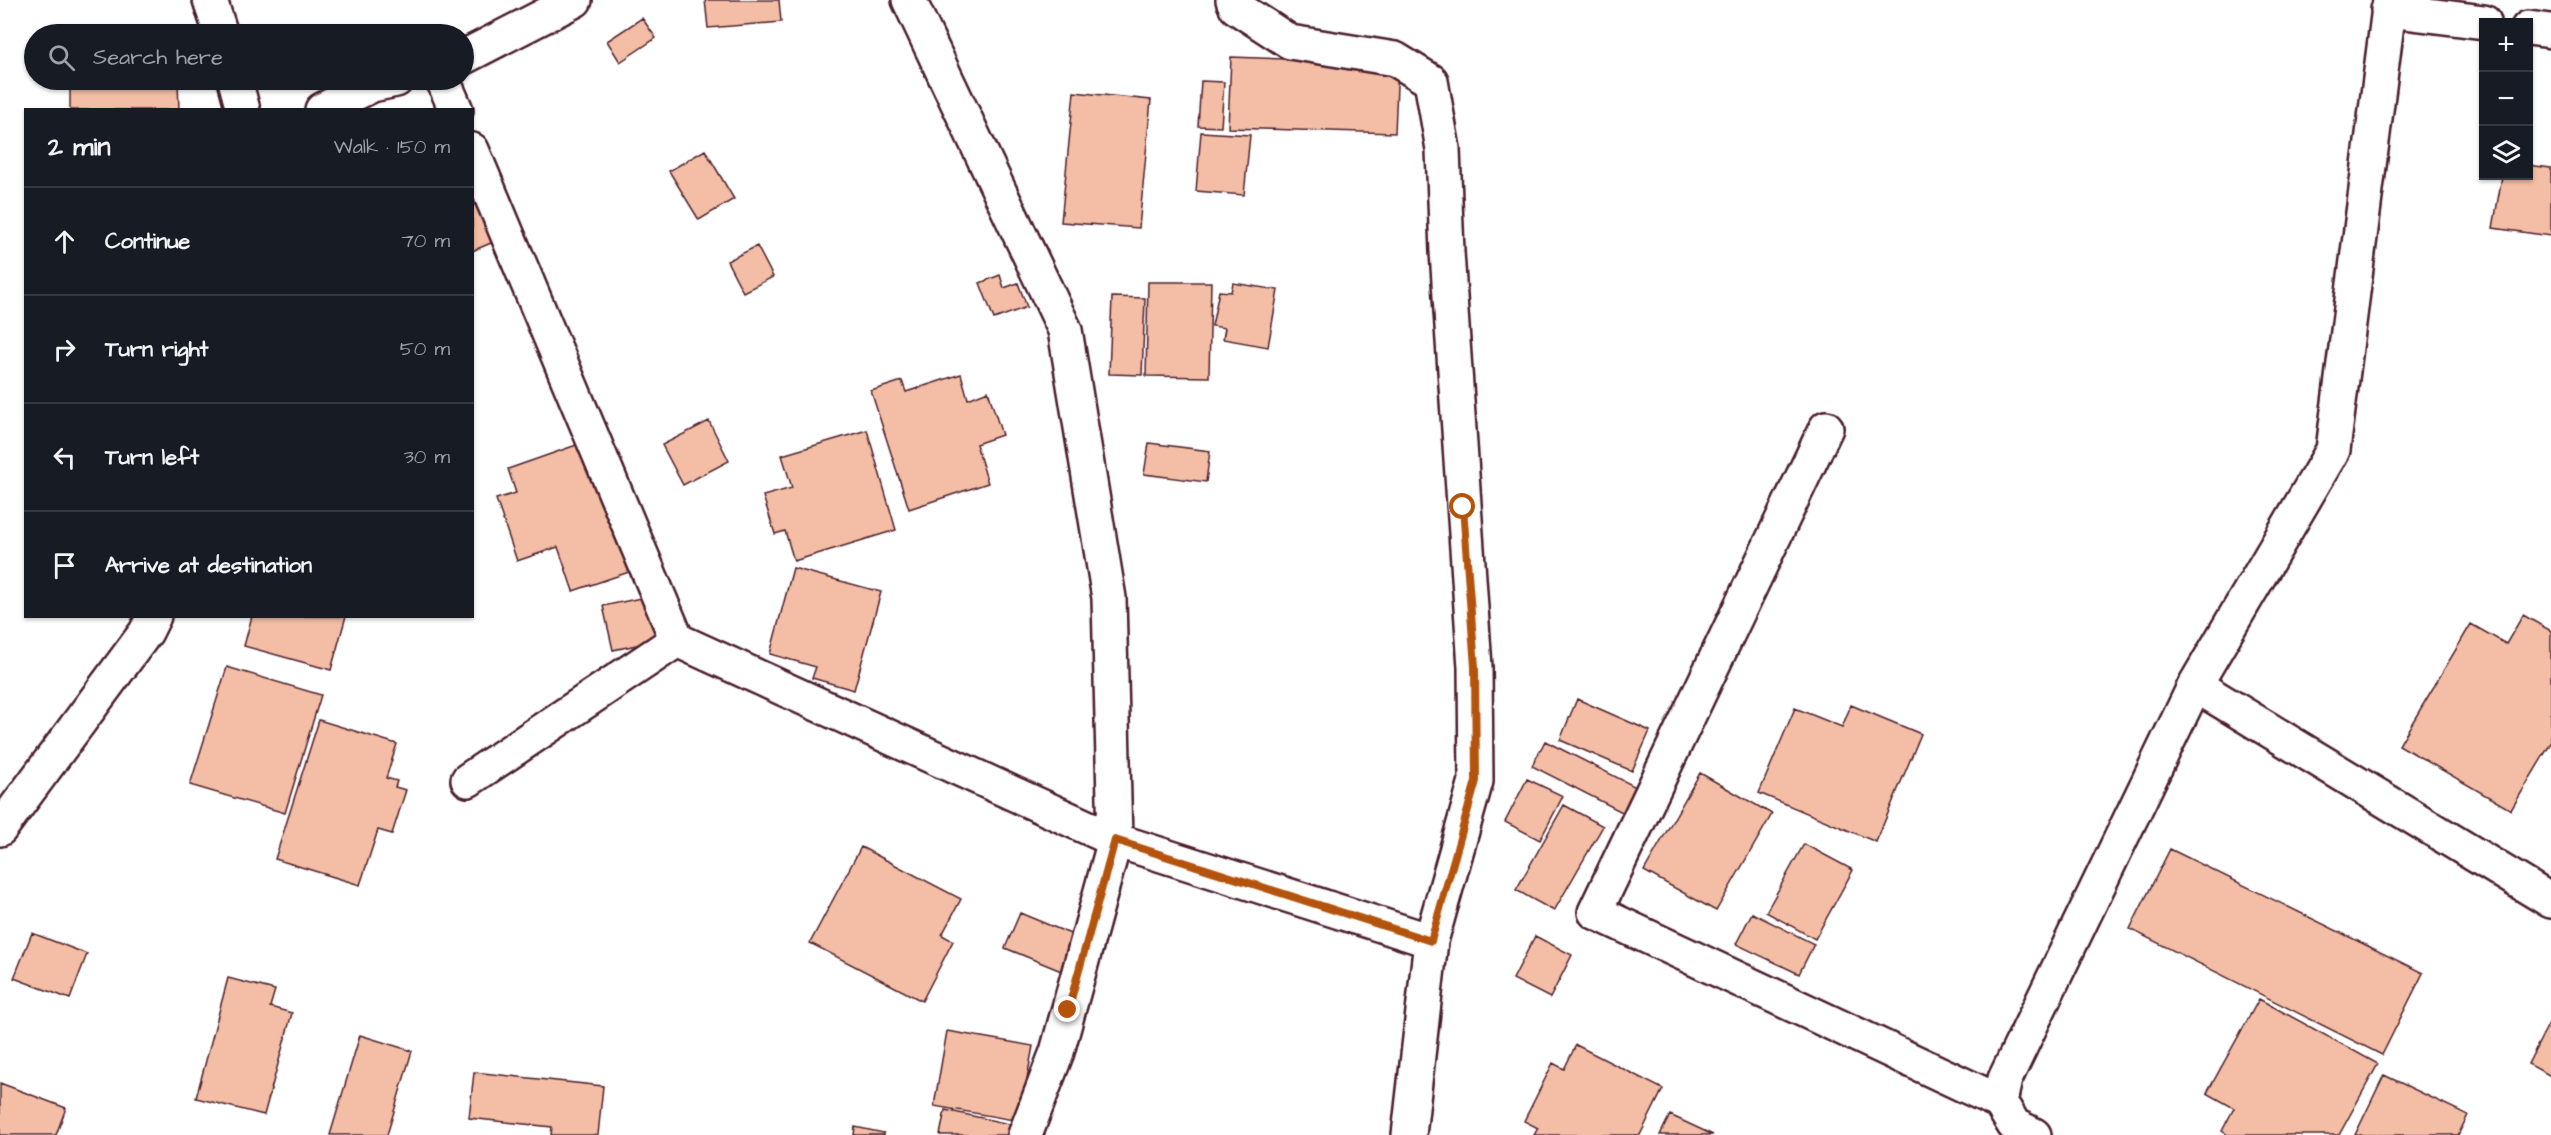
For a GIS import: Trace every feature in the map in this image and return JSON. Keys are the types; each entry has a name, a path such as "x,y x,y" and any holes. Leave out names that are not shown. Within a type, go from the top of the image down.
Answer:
{"street":[{"path":"210,0 218,24"},
{"path":"474,52 575,0"},
{"path":"909,0 1065,330 1109,598 1115,840 1057,1052 1025,1135"},
{"path":"1233,0 1236,7 1290,42 1395,59 1431,81 1443,149 1447,252 1475,667 1476,781 1431,941 1409,1135"},
{"path":"2001,1102 2005,1079 2195,685 2333,450 2389,5 2479,21"},
{"path":"2533,29 2551,31"},
{"path":"326,108 362,90"},
{"path":"447,90 455,108"},
{"path":"474,155 677,640 1115,840 1431,941"},
{"path":"1826,428 1595,912 2001,1102 2014,1125 2034,1135"},
{"path":"0,829 146,632 153,618"},
{"path":"468,780 677,640"},
{"path":"2195,685 2551,901"}],"building":[{"path":"705,0 779,0 781,22 708,28"},
{"path":"642,18 656,38 620,62 607,41"},
{"path":"1231,57 1398,63 1395,133 1228,128"},
{"path":"1201,81 1224,82 1221,127 1198,126"},
{"path":"70,90 178,90 179,108 70,108"},
{"path":"1074,92 1151,100 1139,228 1061,222"},
{"path":"1201,132 1250,135 1244,195 1196,191"},
{"path":"705,150 734,199 699,220 669,171"},
{"path":"2533,166 2551,168 2551,236 2493,228 2501,180 2533,180"},
{"path":"487,199 503,238 474,250 474,205"},
{"path":"757,246 773,277 743,292 727,261"},
{"path":"1000,275 1004,288 1018,283 1027,307 994,319 980,283"},
{"path":"1148,282 1211,282 1209,377 1146,376"},
{"path":"1233,283 1278,290 1268,347 1223,339 1225,328 1212,326 1219,291 1231,292"},
{"path":"1112,297 1145,298 1142,375 1109,374"},
{"path":"961,374 968,399 988,391 1002,435 976,444 988,483 909,509 871,391 902,381 906,392"},
{"path":"709,421 729,461 683,485 662,445"},
{"path":"867,430 896,530 794,561 785,531 775,534 763,496 792,488 782,455"},
{"path":"585,442 629,572 573,591 558,547 517,561 496,499 516,493 508,469"},
{"path":"1149,443 1210,451 1206,482 1144,474"},
{"path":"793,568 881,592 854,690 812,678 816,667 770,654"},
{"path":"655,595 665,639 613,650 603,606"},
{"path":"2523,615 2551,631 2551,743 2511,810 2399,745 2471,624 2506,644"},
{"path":"251,618 345,618 331,670 244,646"},
{"path":"227,667 321,695 285,813 190,785"},
{"path":"1577,699 1650,731 1632,771 1560,740"},
{"path":"1851,705 1921,734 1876,842 1759,793 1795,708 1842,727"},
{"path":"319,720 397,744 386,778 397,781 395,787 406,790 392,834 378,830 360,885 275,859"},
{"path":"1545,741 1638,788 1626,814 1532,766"},
{"path":"1700,773 1772,814 1716,911 1644,871"},
{"path":"1527,779 1563,796 1540,840 1505,822"},
{"path":"1564,805 1603,826 1554,911 1516,890"},
{"path":"1804,844 1853,870 1815,939 1766,912"},
{"path":"861,847 961,899 942,935 953,941 922,1001 810,943"},
{"path":"2170,849 2423,973 2382,1055 2130,929"},
{"path":"1020,913 1085,940 1071,975 1005,948"},
{"path":"1752,913 1814,944 1799,974 1736,944"},
{"path":"32,933 87,954 70,999 14,978"},
{"path":"1535,936 1572,955 1550,998 1513,979"},
{"path":"228,978 275,990 270,1007 292,1013 264,1115 196,1098"},
{"path":"2259,999 2378,1064 2339,1135 2228,1135 2222,1131 2234,1108 2207,1093"},
{"path":"2551,1019 2551,1076 2528,1064"},
{"path":"947,1031 1033,1046 1019,1121 934,1106"},
{"path":"360,1035 412,1051 387,1135 330,1135"},
{"path":"1576,1045 1663,1089 1640,1135 1534,1135 1538,1128 1524,1121 1553,1063 1564,1069"},
{"path":"474,1072 603,1086 598,1135 551,1135 552,1127 469,1118"},
{"path":"2384,1075 2468,1115 2458,1135 2355,1135"},
{"path":"0,1083 66,1108 56,1135 0,1135"},
{"path":"945,1110 1014,1125 1012,1135 940,1135"},
{"path":"1670,1115 1713,1135 1660,1135"},
{"path":"855,1127 884,1133 884,1135 854,1135"}],"route":[{"path":"1068,1010 1115,840 1431,941 1476,781 1475,667 1463,507"}]}
